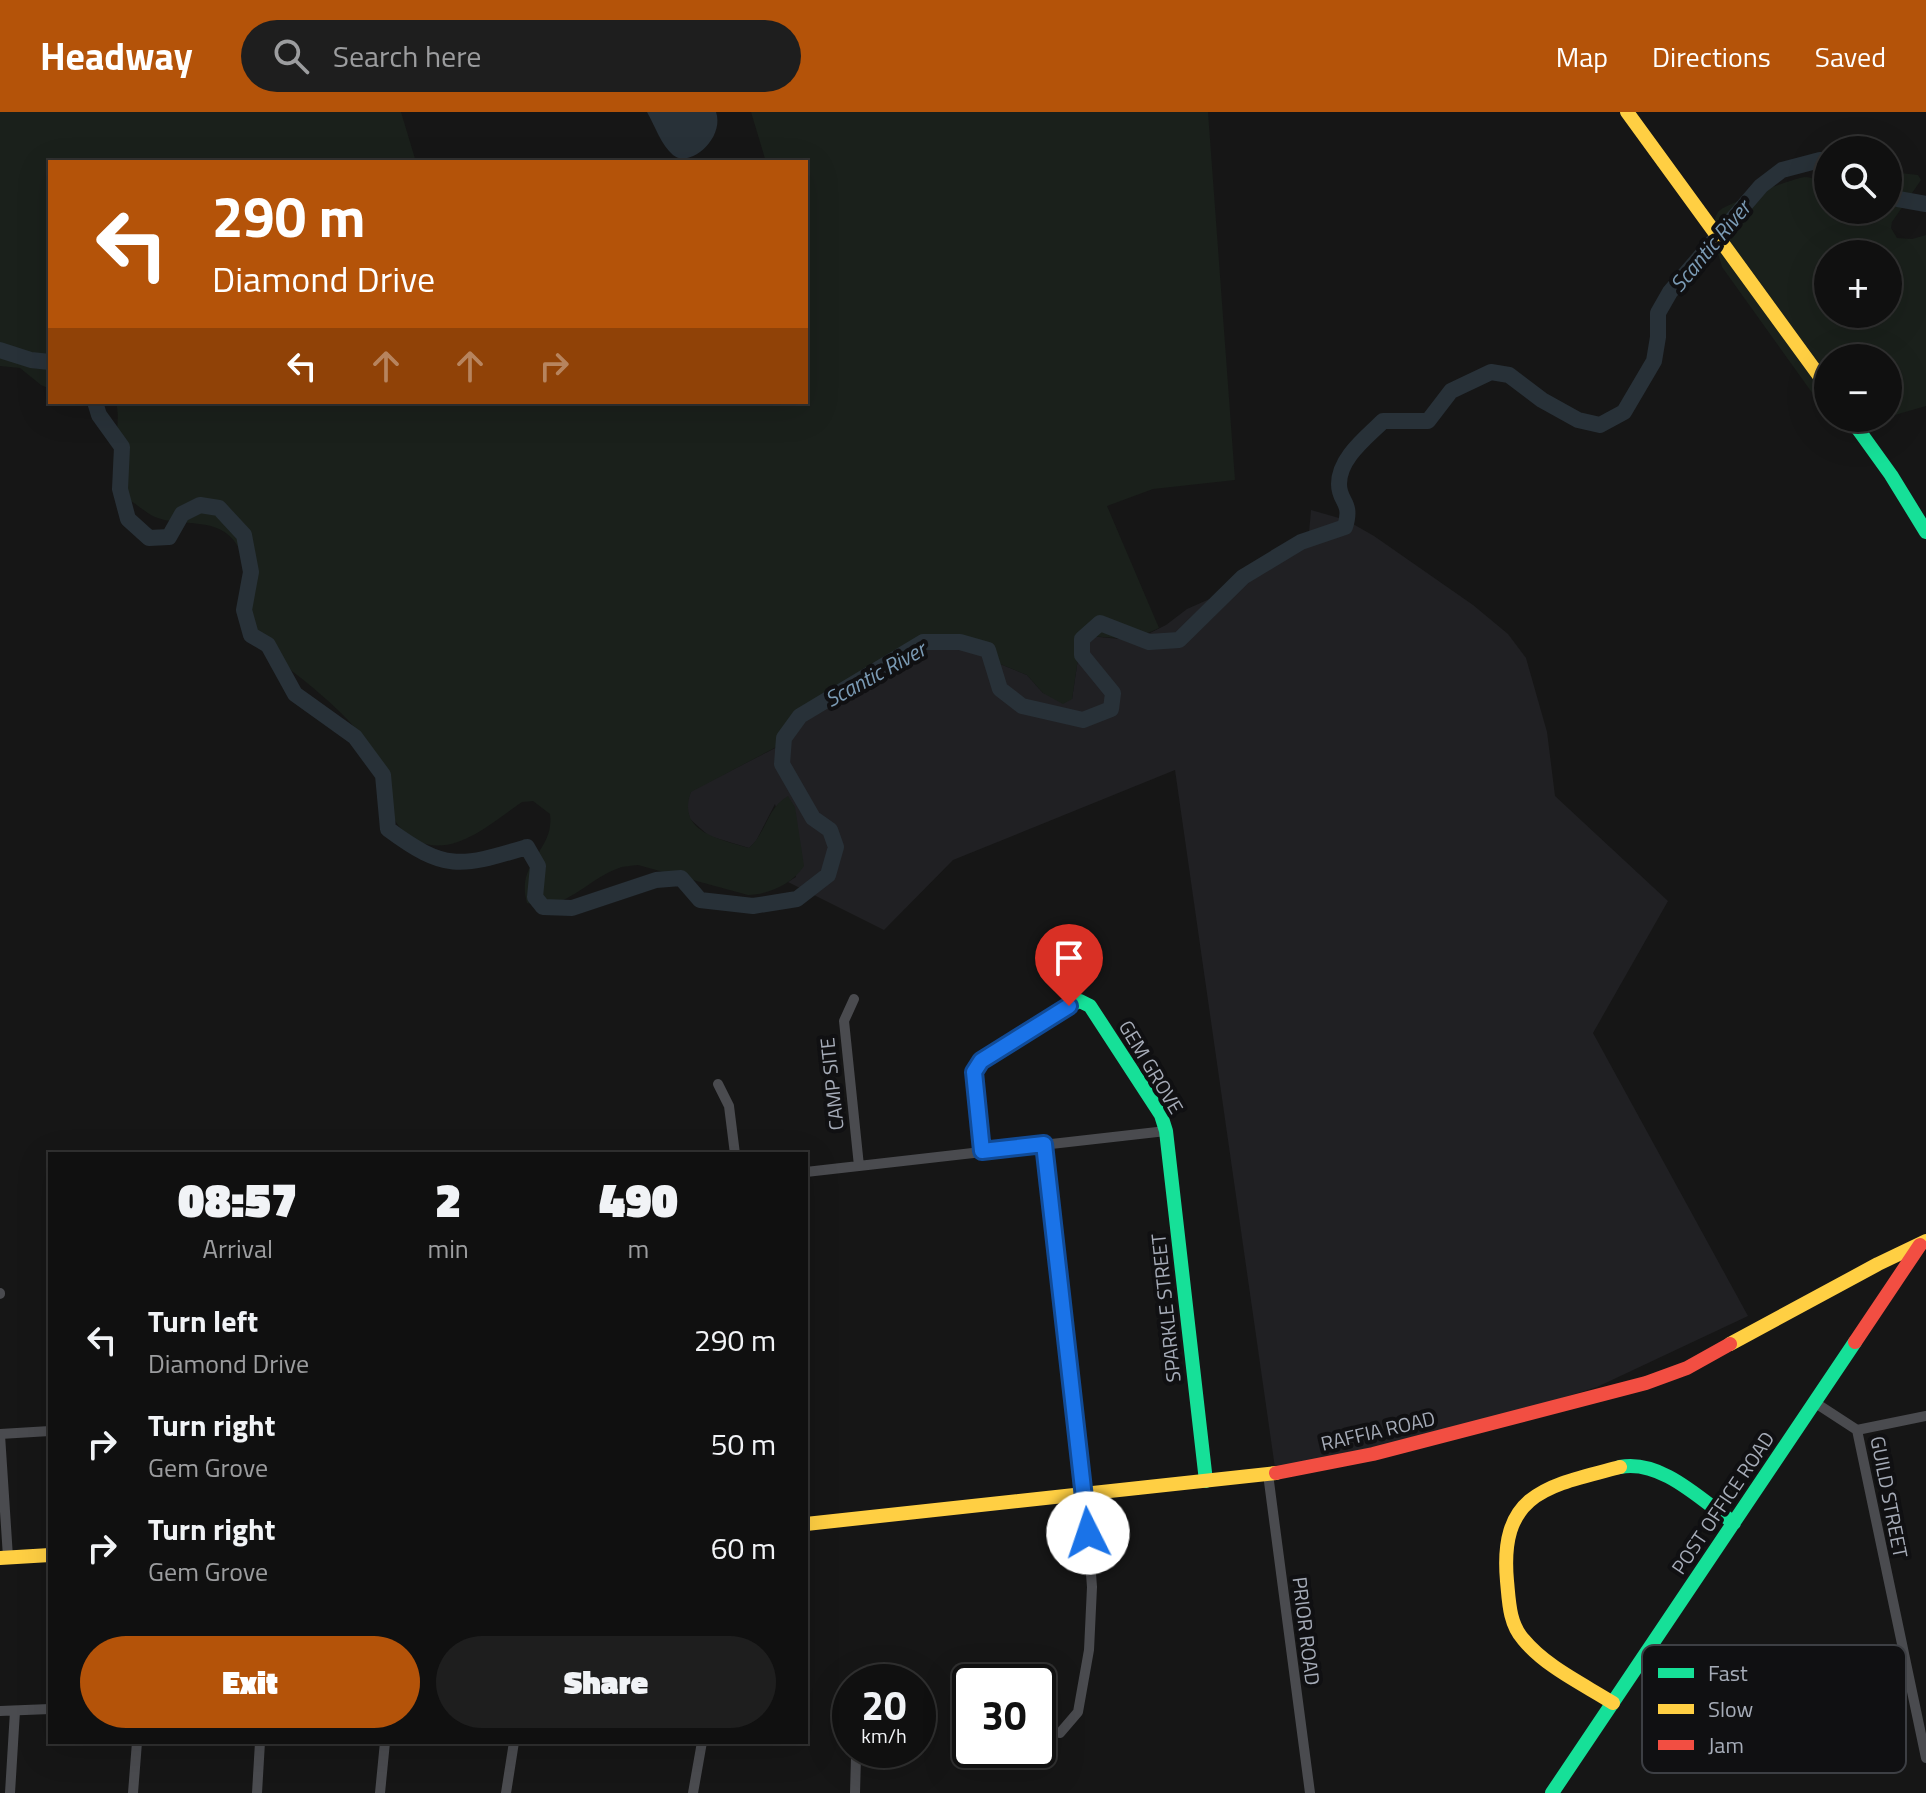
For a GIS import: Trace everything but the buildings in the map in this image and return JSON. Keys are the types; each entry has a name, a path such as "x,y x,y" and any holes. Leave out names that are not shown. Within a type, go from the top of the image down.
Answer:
{"street":[{"path":"1627,112 1814,369"},
{"path":"1860,432 1926,532"},
{"name":"CAMP SITE","path":"854,999 844,1021 859,1166"},
{"name":"GEM GROVE","path":"982,1151 974,1072 981,1061 1080,1001 1090,1006 1161,1115 1166,1131"},
{"path":"718,1084 729,1106 735,1152"},
{"path":"808,1172 1166,1131"},
{"name":"SPARKLE STREET","path":"1166,1131 1206,1481"},
{"path":"1044,1144 1085,1495 1092,1587 1089,1650 1078,1712 1060,1733"},
{"name":"RAFFIA ROAD","path":"808,1524 1268,1474 1345,1460 1449,1435 1659,1378 1720,1352 1924,1240"},
{"name":"POST OFFICE ROAD","path":"1652,1645 1924,1240"},
{"path":"1814,1402 1857,1430 1926,1416"},
{"name":"GUILD STREET","path":"1857,1430 1902,1645"},
{"path":"48,1431 0,1434 4,1557 48,1555"},
{"path":"1613,1703 1529,1646 1516,1629 1504,1559 1512,1521 1523,1504 1542,1490 1559,1483 1637,1465 1654,1470 1734,1523"},
{"name":"PRIOR ROAD","path":"1268,1474 1310,1793"},
{"name":"POST OFFICE ROAD","path":"1552,1793 1642,1660"},
{"name":"GUILD STREET","path":"1906,1663 1926,1758"},
{"path":"0,1711 48,1709"},
{"path":"10,1793 15,1711"},
{"path":"133,1793 137,1744"},
{"path":"257,1793 260,1744"},
{"path":"380,1793 385,1744"},
{"path":"506,1793 514,1744"},
{"path":"693,1793 702,1744"},
{"path":"855,1793 856,1768"}],"shaded area":[{"path":"0,112 401,112 415,160 48,160 48,388 20,368 0,366"},
{"path":"647,112 716,112 715,132 711,141 696,154 680,158 665,146"},
{"path":"751,112 1208,112 1235,480 1153,489 1107,506 1159,628 1116,638 1089,636 1080,645 1072,699 1063,704 1043,693 1027,675 983,657 975,641 961,634 946,636 890,657 852,680 829,704 820,706 782,744 691,792 688,806 695,825 714,837 749,848 775,807 788,796 795,807 804,866 787,883 764,893 748,895 638,865 607,873 552,904 527,903 526,877 547,838 550,814 533,801 522,802 471,836 443,845 428,845 403,831 389,810 374,759 363,739 326,699 272,658 260,644 252,620 246,569 237,545 229,536 210,526 155,517 120,491 114,466 116,404 808,404 808,160 765,160"},
{"path":"1902,173 1918,175 1921,180 1902,208"},
{"path":"1805,177 1814,179 1814,224 1892,224 1897,238 1912,239 1926,235 1926,406 1902,413 1902,344 1814,344 1814,395 1722,267 1715,240 1714,225 1718,212"},
{"path":"1311,510 1346,520 1374,536 1473,605 1508,634 1526,658 1547,732 1555,796 1668,901 1593,1033 1748,1316 1597,1387 1521,1411 1276,1475 1175,770 953,860 884,930 788,882 796,877 775,804 756,841 749,848 709,836 690,819 686,805 691,791 783,744 820,706 829,703 852,680 889,657 946,636 961,634 975,641 983,657 1027,675 1043,693 1072,699 1080,645 1089,636 1120,639 1146,635 1166,625 1187,609 1214,597 1264,560 1302,541 1309,533"}],"waterway":[{"name":"Scantic River","path":"96,404 99,415 122,447 120,489 128,519 149,538 169,537 182,514 200,505 219,508 244,535 251,572 244,610 251,635 268,645 295,694 355,737 383,775 388,829 425,853 454,862 485,859 527,847 538,866 535,897 543,907 572,908 656,880 681,878 700,900 753,906 797,899 828,875 836,847 830,830 813,818 782,764 784,738 800,716 923,642 960,642 988,650 1000,689 1022,706 1083,720 1111,709 1113,693 1082,655 1082,639 1100,623 1149,642 1179,640 1243,577 1301,542 1345,527 1347,507 1339,484 1343,466 1383,421 1428,421 1451,391 1491,372 1509,375 1542,400 1578,420 1600,425 1624,412 1654,361 1658,313 1670,292 1761,186 1782,170 1814,162"},
{"name":"Scantic River","path":"1902,200 1926,204"},
{"name":"Scantic River","path":"0,350 48,362"}],"traffic: fast":[{"path":"1860,432 1926,532"},
{"path":"982,1151 974,1072 981,1061 1069,1006 1080,1001 1090,1006 1161,1115 1166,1131 1206,1481"},
{"path":"1651,1645 1855,1342"},
{"path":"1620,1467 1636,1466 1666,1475 1734,1523"},
{"path":"1552,1793 1642,1659"}],"traffic: slow":[{"path":"1627,112 1814,369"},
{"path":"1730,1344 1926,1241"},
{"path":"1613,1703 1554,1667 1518,1633 1509,1604 1507,1551 1511,1528 1520,1511 1534,1498 1571,1480 1620,1467"},
{"path":"808,1524 1276,1473"},
{"path":"0,1558 48,1555"}],"traffic: jam":[{"path":"1855,1342 1920,1245"},
{"path":"1276,1473 1373,1454 1646,1383 1687,1368 1730,1344"}],"route":[{"path":"1069,1006 981,1061 974,1072 982,1151 1044,1144 1088,1533"}]}
